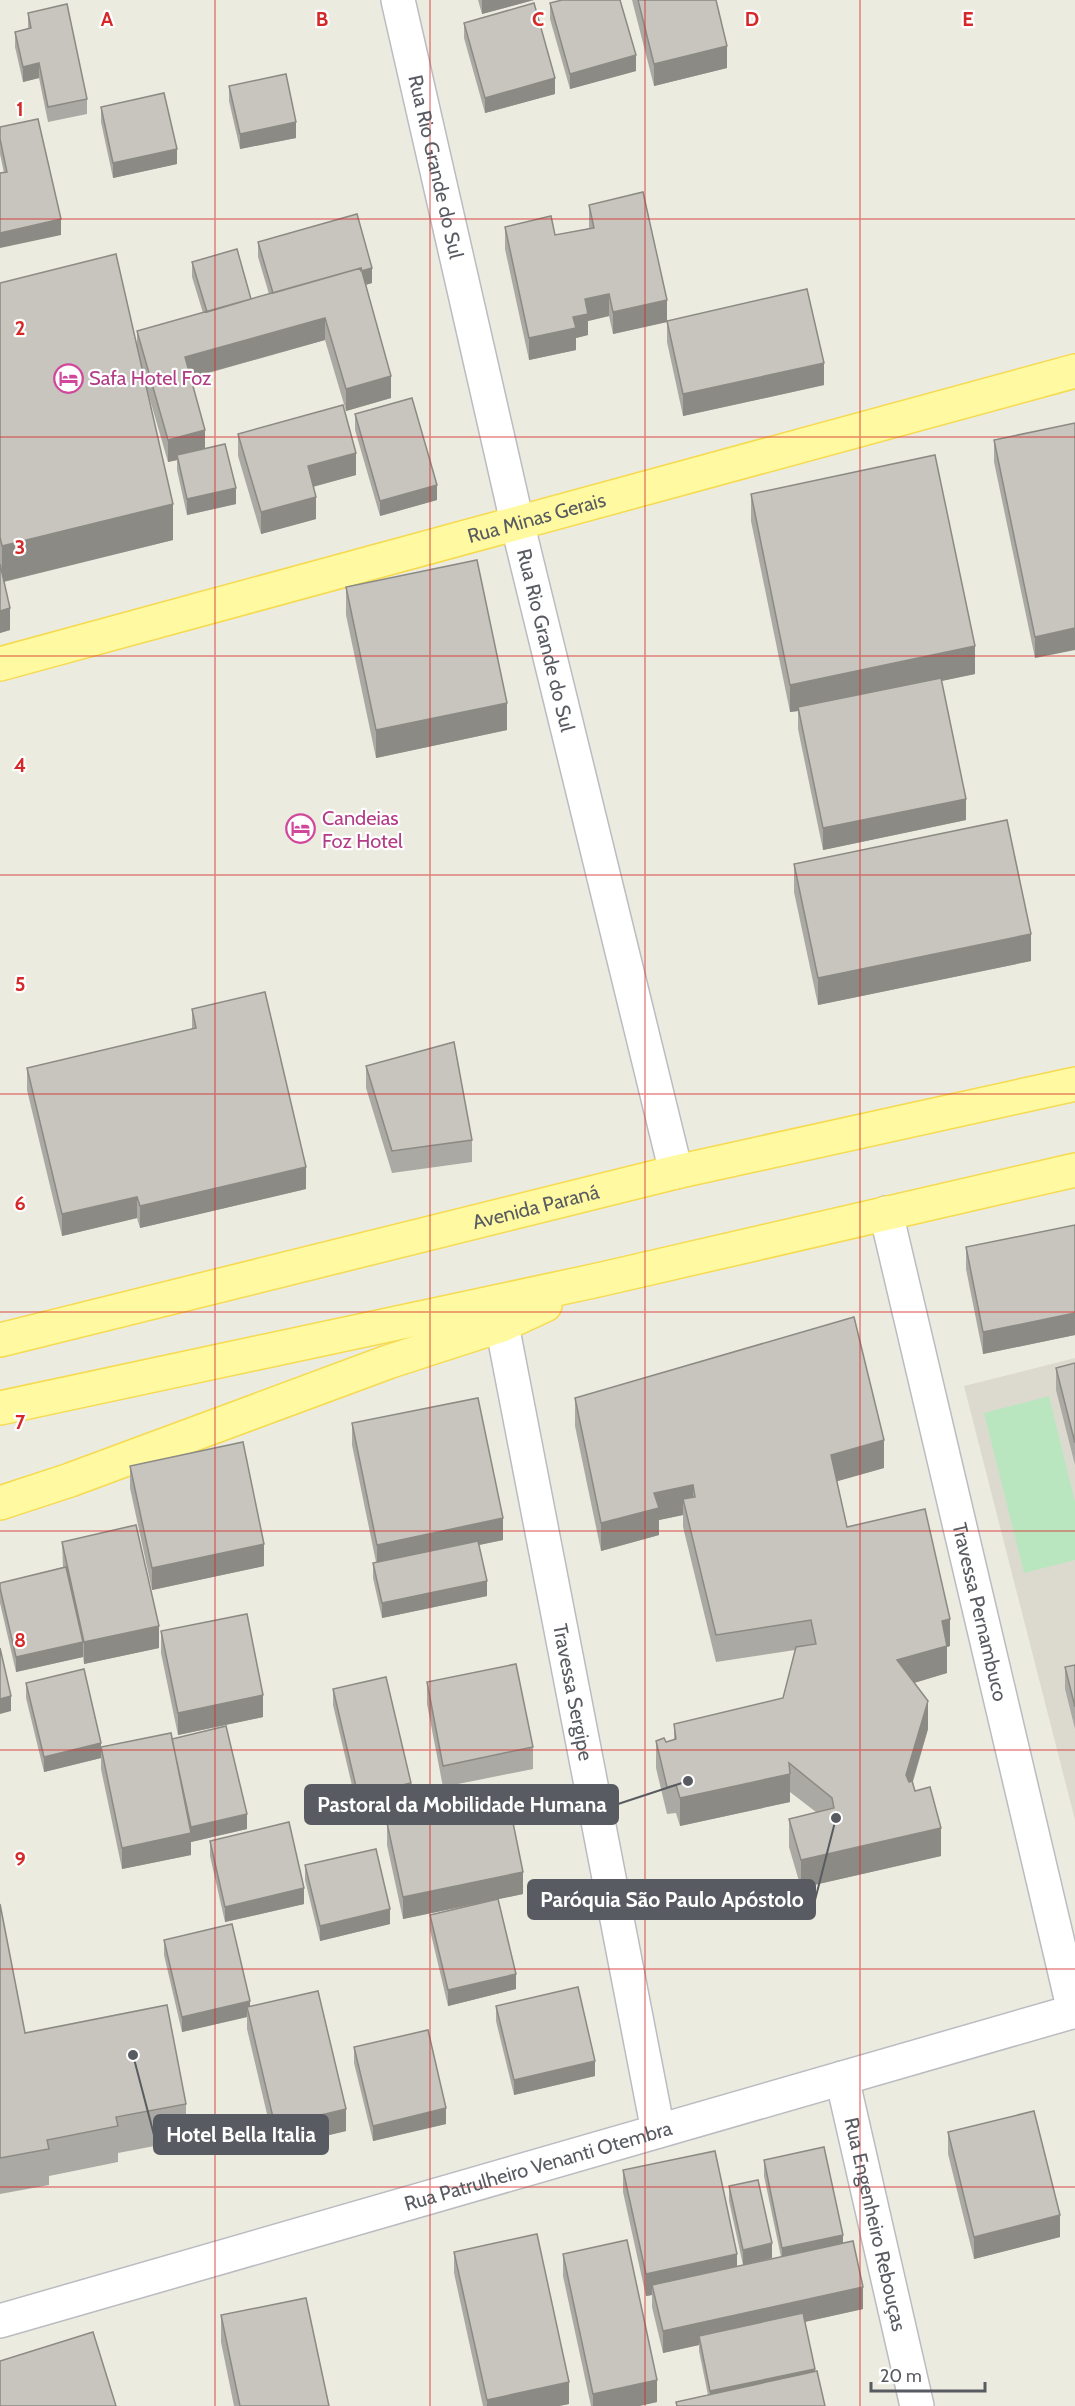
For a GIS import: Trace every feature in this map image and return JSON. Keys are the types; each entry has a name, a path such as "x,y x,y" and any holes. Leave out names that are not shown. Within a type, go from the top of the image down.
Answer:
{"main road":[{"name":"Rua Minas Gerais","path":"0,664 1075,371"},
{"name":"Avenida Paraná","path":"0,1340 676,1172 1075,1084"},
{"path":"0,1408 598,1280 1075,1170"},
{"path":"0,1503 70,1480 388,1362 502,1325 598,1280"}],"street":[{"name":"Rua Rio Grande do Sul","path":"398,0 517,522 676,1172"},
{"name":"Travessa Pernambuco","path":"886,1213 1074,2011"},
{"name":"Travessa Sergipe","path":"502,1325 658,2131"},
{"name":"Rua Patrulheiro Venanti Otembra","path":"0,2321 1074,2011"},
{"name":"Rua Engenheiro Rebouças","path":"842,2078 917,2406"}],"shaded area":[{"path":"1075,1358 1075,1820 964,1386"}],"green space":[{"path":"1049,1396 1075,1502 1075,1560 1024,1573 984,1413"}],"building":[{"path":"562,0 620,0 636,55 570,74 550,3"},
{"path":"638,0 716,0 727,46 654,64"},
{"path":"534,3 555,78 485,98 464,23"},
{"path":"67,4 87,99 48,107 39,63 23,67 15,32 31,28 28,13"},
{"path":"286,74 296,122 240,134 229,86"},
{"path":"164,93 177,149 113,163 101,107"},
{"path":"38,119 61,219 0,233 0,173 7,172 0,139 0,127"},
{"path":"643,192 667,300 613,312 609,294 585,299 588,314 573,317 576,328 529,338 505,227 551,216 555,235 594,228 589,205"},
{"path":"357,214 372,268 361,271 361,268 273,293 258,242"},
{"path":"237,249 251,299 207,312 192,262"},
{"name":"Safa Hotel Foz","path":"116,254 173,504 2,546 0,537 0,283"},
{"path":"361,268 391,376 346,389 325,318 185,357 205,430 168,440 137,331"},
{"path":"807,289 824,363 683,394 667,321"},
{"path":"412,398 437,485 380,501 355,414"},
{"path":"343,405 356,453 308,466 316,497 261,512 238,434"},
{"path":"1075,423 1075,628 1035,637 994,440"},
{"path":"225,444 236,488 187,499 177,455"},
{"path":"935,455 975,646 790,685 751,494"},
{"path":"477,560 507,703 376,730 346,587"},
{"path":"0,564 10,608 0,611"},
{"path":"941,678 966,799 823,828 798,707"},
{"path":"1007,820 1031,934 818,978 794,864"},
{"path":"265,992 306,1167 140,1206 137,1197 62,1214 27,1068 196,1028 192,1009"},
{"path":"454,1042 472,1140 392,1151 366,1066"},
{"path":"1075,1225 1075,1313 983,1332 966,1247"},
{"path":"854,1317 884,1440 831,1455 847,1527 925,1509 950,1619 942,1621 947,1646 897,1660 928,1701 906,1775 909,1782 912,1781 915,1791 930,1787 941,1828 801,1860 789,1819 834,1808 832,1798 789,1763 790,1774 680,1798 676,1785 667,1787 656,1741 664,1738 666,1742 676,1739 674,1724 783,1698 796,1647 816,1644 811,1620 716,1635 683,1499 695,1497 693,1485 654,1493 659,1508 601,1523 575,1398"},
{"path":"1075,1363 1075,1443 1056,1368"},
{"path":"478,1398 503,1518 377,1545 352,1423"},
{"path":"243,1442 264,1544 152,1568 130,1466"},
{"path":"136,1525 159,1626 84,1642 62,1542"},
{"path":"478,1541 487,1581 382,1603 373,1563"},
{"path":"66,1567 83,1642 16,1657 0,1583"},
{"path":"247,1614 263,1695 178,1713 161,1631"},
{"path":"0,1648 11,1696 0,1699"},
{"path":"516,1664 533,1747 443,1766 427,1682"},
{"path":"1075,1665 1075,1707 1065,1667"},
{"path":"84,1669 101,1743 44,1757 26,1683"},
{"path":"386,1677 411,1783 358,1795 333,1689"},
{"path":"226,1726 247,1814 191,1827 172,1739"},
{"path":"171,1733 191,1833 122,1848 101,1747"},
{"path":"508,1798 523,1872 403,1897 387,1823"},
{"path":"289,1822 304,1888 225,1907 210,1841"},
{"path":"376,1849 390,1909 320,1926 305,1865"},
{"path":"498,1899 516,1974 448,1990 430,1915"},
{"path":"0,1904 25,2033 167,2005 186,2104 116,2117 118,2126 47,2140 49,2149 0,2158"},
{"path":"232,1924 250,2001 182,2017 164,1940"},
{"path":"578,1987 595,2061 514,2080 496,2006"},
{"path":"318,1991 346,2109 275,2126 247,2007"},
{"path":"428,2030 446,2108 373,2126 354,2047"},
{"path":"1034,2111 1060,2215 974,2237 948,2132"},
{"path":"824,2147 843,2235 782,2248 764,2160"},
{"path":"715,2151 737,2254 646,2274 623,2170"},
{"path":"758,2180 772,2243 743,2250 729,2186"},
{"path":"537,2234 569,2382 487,2400 454,2252"},
{"path":"627,2240 657,2380 593,2394 563,2254"},
{"path":"853,2241 863,2287 663,2331 652,2285"},
{"path":"306,2298 329,2406 240,2406 221,2315"},
{"path":"803,2313 815,2369 710,2391 699,2336"},
{"path":"93,2332 116,2406 0,2406 0,2361"},
{"path":"817,2371 825,2406 677,2406 676,2402"}],"place":[{"name":"Safa Hotel Foz","path":"68,378"},
{"name":"Candeias Foz Hotel","path":"301,829"},
{"name":"Pastoral da Mobilidade Humana","path":"688,1781"},
{"name":"Paróquia São Paulo Apóstolo","path":"836,1818"},
{"name":"Hotel Bella Italia","path":"133,2055"}]}
